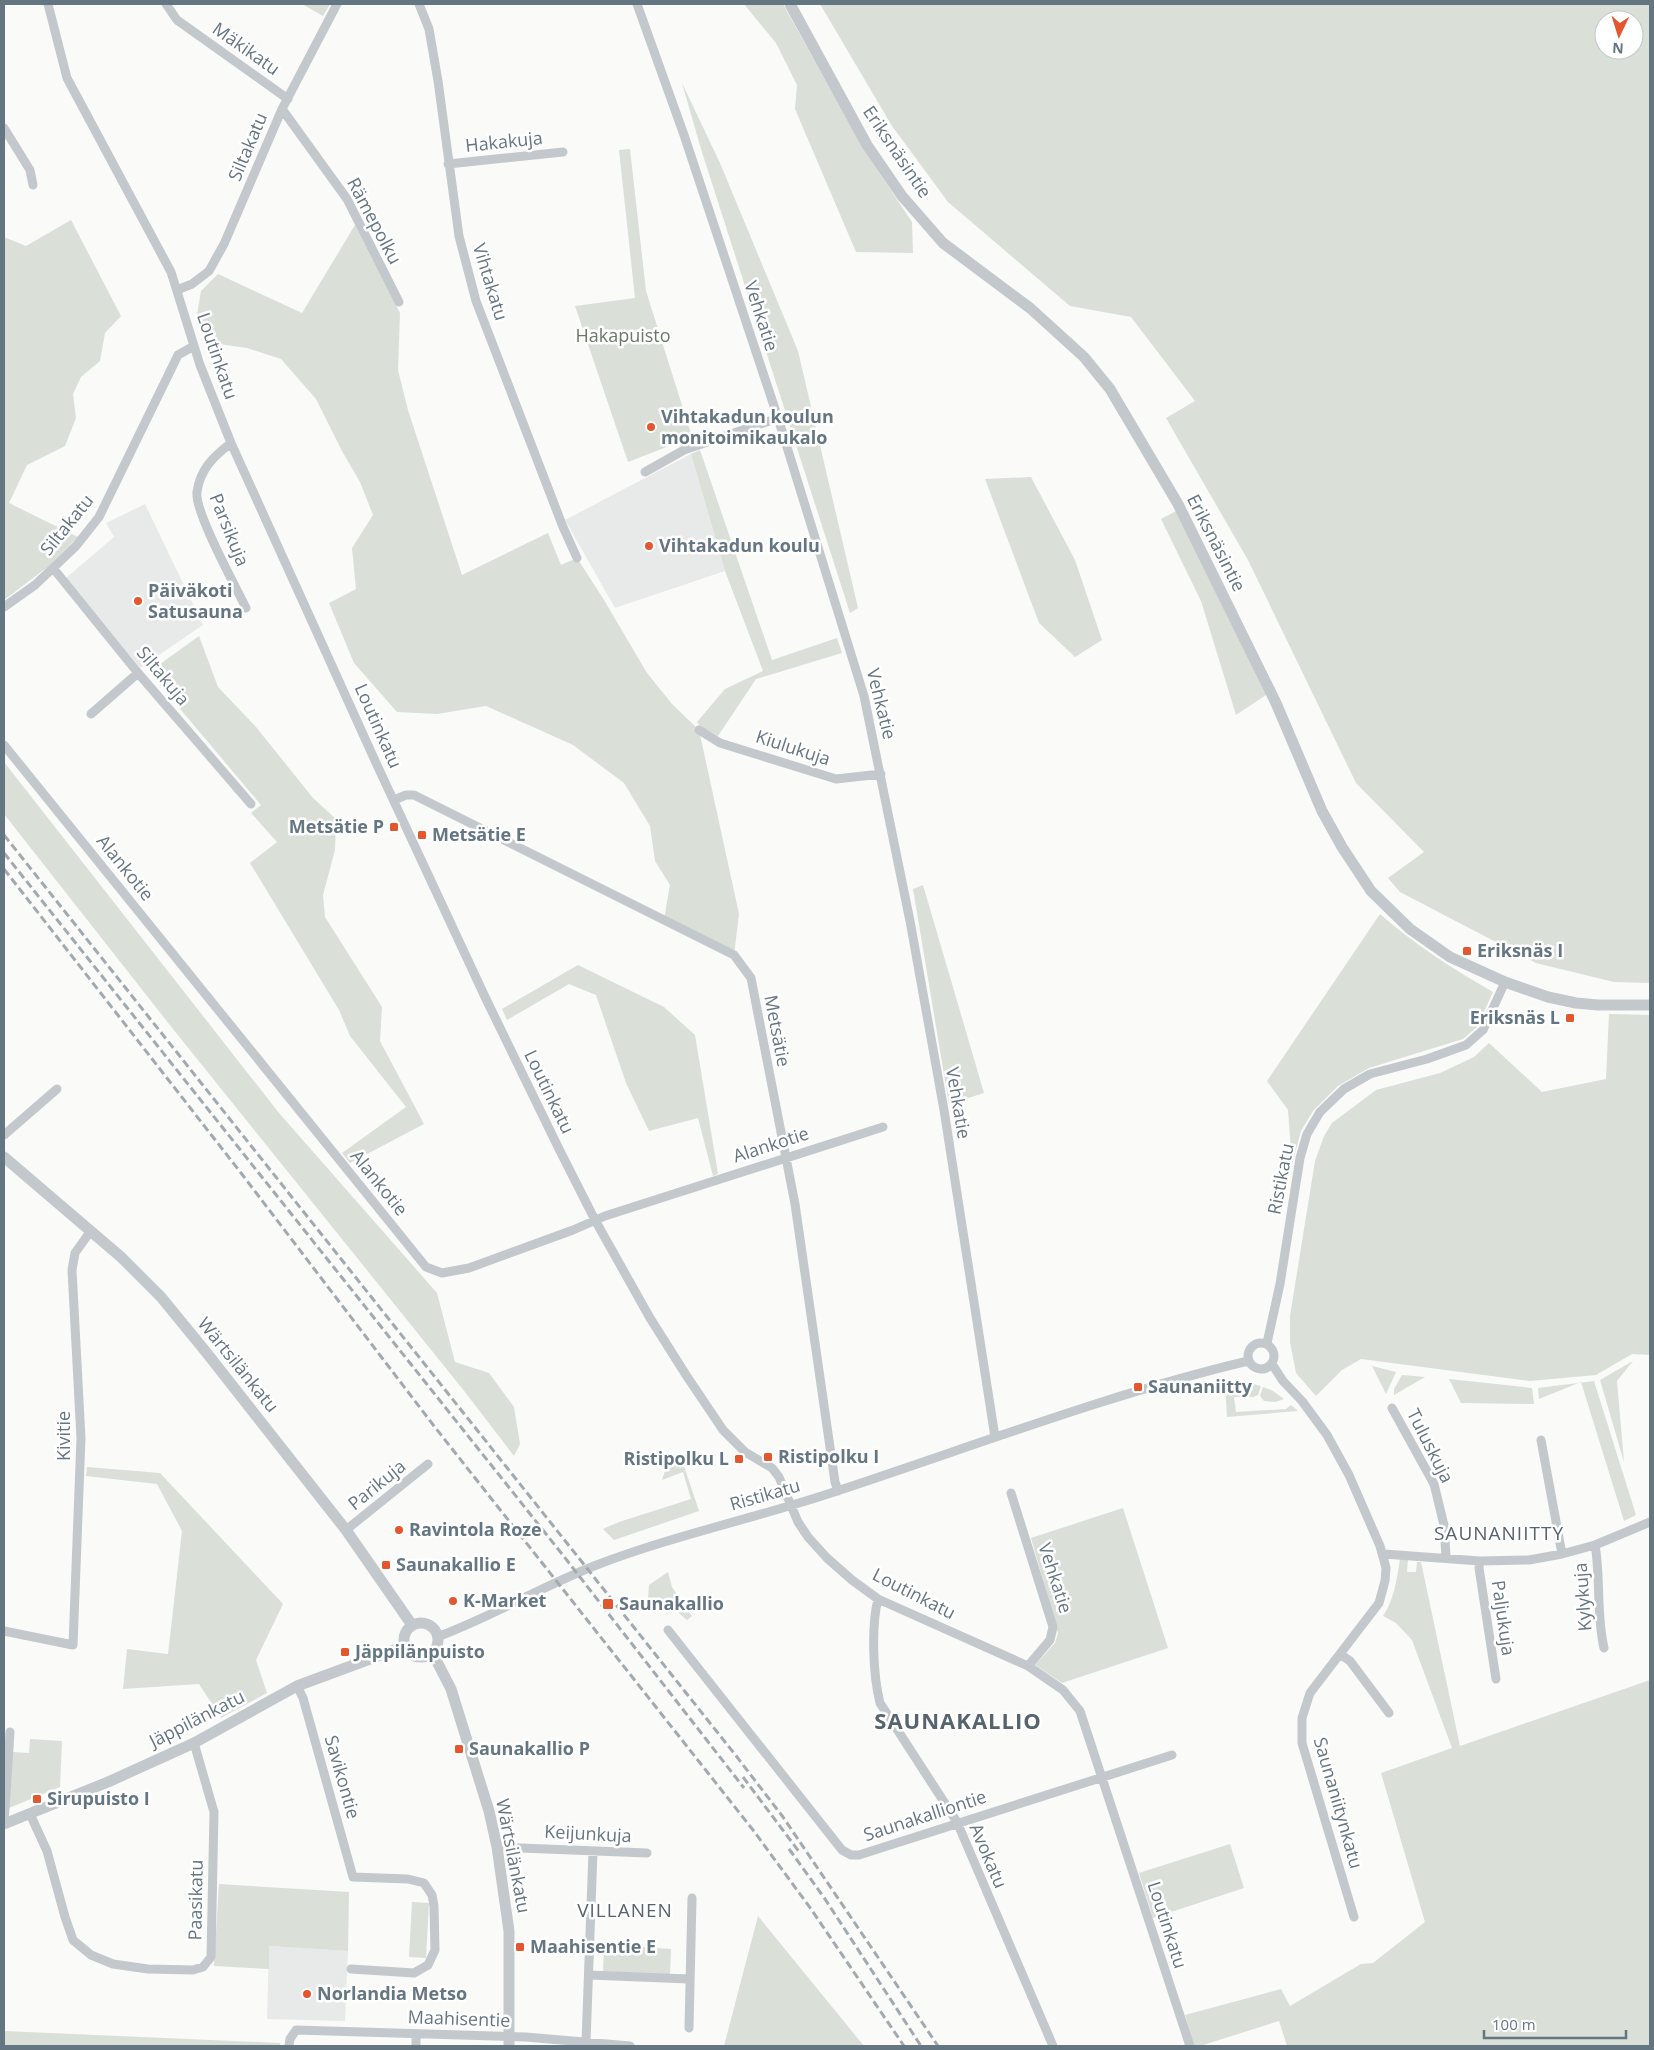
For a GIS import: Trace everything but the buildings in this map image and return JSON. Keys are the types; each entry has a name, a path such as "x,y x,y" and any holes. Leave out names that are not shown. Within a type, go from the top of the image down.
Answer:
{"street":[{"name":"Loutinkatu","path":"48,4 67,78 178,290 194,346 231,443 486,999 595,1220 650,1318 717,1422 745,1452 772,1468 779,1478 790,1505 808,1537 827,1558 852,1580 878,1598 1028,1666 1063,1690 1080,1711 1190,2046"},
{"name":"Mäkikatu","path":"166,4 177,20 288,99"},
{"name":"Siltakatu","path":"178,290 192,284 209,271 224,244 282,109 337,4"},
{"name":"Vihtakatu","path":"418,4 429,29 459,236 476,301 562,527 577,558"},
{"name":"Vehkatie","path":"637,4 684,135 778,418 864,696 910,921 942,1100 995,1437"},
{"name":"Eriksnäsintie","path":"790,4 867,145 902,196 943,243 1030,308 1084,357 1110,389 1178,504 1276,702 1322,811 1366,884 1410,929 1450,957 1505,982 1548,997 1576,1003 1650,1005"},
{"name":"Rämepolku","path":"282,109 347,199 399,302"},
{"path":"4,128 30,170 33,185"},
{"name":"Hakakuja","path":"448,164 564,152"},
{"name":"Siltakatu","path":"4,607 35,585 53,568 76,546 99,517 178,355 194,346"},
{"path":"645,472 684,450 778,418"},
{"name":"Parsikuja","path":"231,443 214,456 202,473 196,493 207,528 246,608"},
{"name":"Siltakuja","path":"53,568 138,673 251,804"},
{"path":"91,714 138,673"},
{"name":"Kiulukuja","path":"699,730 720,743 836,779 881,774"},
{"name":"Alankotie","path":"4,745 426,1267 442,1272 469,1268 574,1230 595,1220 785,1157 883,1127"},
{"name":"Metsätie","path":"394,800 414,795 734,955 750,978 795,1204 812,1330 835,1482 838,1491"},
{"name":"Ristikatu","path":"1267,1344 1280,1284 1300,1158 1307,1134 1320,1112 1344,1090 1370,1074 1427,1059 1466,1045 1483,1030 1505,982"},
{"path":"4,1135 57,1089"},
{"name":"Wärtsilänkatu","path":"4,1157 121,1257 161,1297 346,1530 412,1625"},
{"name":"Kivitie","path":"4,1631 73,1645 81,1438 72,1270 75,1253 90,1232"},
{"path":"1260,1342 1267,1344 1274,1354 1272,1364 1258,1369 1248,1361 1248,1352 1252,1346 1260,1342"},
{"name":"Ristikatu","path":"437,1637 593,1566 674,1538 838,1491 995,1437 1129,1394 1248,1361"},
{"name":"Saunaniitynkatu","path":"1272,1364 1283,1381 1302,1402 1326,1435 1349,1476 1384,1554 1385,1581 1379,1603 1310,1693 1301,1727 1302,1743 1354,1917"},
{"name":"Tuluskuja","path":"1392,1408 1434,1484 1444,1525 1446,1557"},
{"path":"1541,1440 1562,1554"},
{"name":"Parikuja","path":"346,1530 428,1464"},
{"name":"Vehkatie","path":"1011,1493 1053,1627 1050,1640 1028,1666"},
{"path":"1384,1554 1446,1557 1480,1561 1529,1560 1595,1545 1650,1522"},
{"name":"Kylykuja","path":"1595,1545 1598,1562 1601,1636 1604,1648"},
{"name":"Paljukuja","path":"1480,1561 1479,1568 1496,1679"},
{"name":"Avokatu","path":"878,1598 874,1622 877,1689 880,1703 957,1822 1053,2046"},
{"path":"421,1623 430,1626 437,1637 436,1645 432,1652 425,1656 417,1656 405,1646 406,1632 412,1625 421,1623"},
{"name":"Saunakalliontie","path":"668,1630 842,1850 851,1855 859,1855 957,1822 1172,1755"},
{"name":"Jäppilänkatu","path":"4,1824 194,1743 297,1686 405,1646"},
{"name":"Wärtsilänkatu","path":"432,1652 451,1689 489,1811 497,1847 509,1931 509,2042"},
{"path":"1340,1654 1350,1661 1389,1713"},
{"name":"Savikontie","path":"297,1686 353,1877 408,1879 424,1883 432,1896 434,1906 435,1950 428,1965 414,1973 351,1969"},
{"path":"4,1824 10,1732"},
{"name":"Paasikatu","path":"30,1814 47,1851 73,1940 91,1954 113,1964 148,1969 193,1970 203,1967 211,1957 214,1812 194,1743"},
{"name":"Keijunkuja","path":"497,1847 647,1853"},
{"path":"586,2042 590,1975 593,1852"},
{"path":"689,2028 692,1898"},
{"path":"590,1975 689,1979"},
{"name":"Maahisentie","path":"290,2042 296,2030 416,2034 509,2042 586,2042 630,2046"},
{"path":"416,2034 416,2046"}],"shaded area":[{"name":"Vihtakadun koulu","path":"691,454 725,571 615,608 565,520"},
{"name":"Päiväkoti Satusauna","path":"145,504 203,625 140,668 66,578 114,537 106,523"},
{"name":"Norlandia Metso","path":"269,1946 348,1951 345,2021 267,2019"}],"green space":[{"path":"302,4 330,4 323,16"},
{"path":"744,4 783,4 863,148 912,222 913,253 856,252 795,109 797,85 776,43"},
{"path":"820,4 1650,4 1650,983 1614,982 1536,963 1400,892 1388,878 1424,852 1356,783 1248,560 1166,418 1195,401 1131,317 1070,306 948,202 892,126"},
{"path":"682,83 720,163 798,351 858,608 850,613 701,149"},
{"name":"Hakapuisto","path":"630,149 646,291 692,437 628,462 575,306 635,298 619,150"},
{"path":"71,220 121,316 105,333 100,361 81,377 73,394 76,418 65,446 27,465 9,503 78,537 49,566 4,600 4,237 26,246"},
{"path":"355,225 400,313 398,370 408,410 462,575 548,533 561,565 577,558 647,673 672,704 699,730 739,914 734,955 664,919 670,885 655,861 650,826 624,783 573,745 486,706 437,714 397,712 354,663 329,603 356,589 352,548 373,515 360,482 316,399 281,359 247,348 206,342 197,315 201,291 218,274 302,313"},
{"path":"700,450 772,660 837,638 842,653 756,679 718,736 701,727 697,722 725,689 763,671 725,571 691,454"},
{"path":"1031,477 1075,560 1102,640 1075,657 1039,623 985,479"},
{"path":"1176,511 1266,695 1236,715 1201,601 1161,519"},
{"path":"199,636 218,687 256,727 313,798 336,819 335,850 323,895 325,917 382,1007 380,1041 424,1124 350,1163 342,1153 406,1107 350,1036 339,1010 250,863 277,842 251,813 261,805 149,672"},
{"path":"4,762 279,1113 437,1293 455,1362 489,1373 514,1407 520,1444 514,1456 4,814"},
{"path":"923,885 984,1093 949,1104 913,889"},
{"path":"1380,914 1435,956 1493,992 1477,1027 1463,1039 1369,1068 1338,1086 1313,1111 1301,1131 1292,1165 1288,1110 1267,1081"},
{"path":"578,965 664,1007 695,1035 718,1174 713,1176 698,1118 649,1131 626,1083 596,995 569,984 507,1020 502,1009"},
{"path":"1609,1014 1650,1015 1650,1355 1632,1354 1596,1375 1530,1381 1361,1359 1342,1370 1316,1396 1296,1373 1290,1342 1290,1316 1315,1161 1324,1136 1332,1123 1376,1090 1440,1073 1474,1057 1489,1043 1542,1092 1606,1079"},
{"path":"1633,1361 1617,1381 1624,1462 1600,1380"},
{"path":"1372,1366 1396,1372 1386,1394"},
{"path":"1402,1375 1425,1377 1394,1395 1394,1389"},
{"path":"1449,1379 1532,1388 1534,1404 1461,1403"},
{"path":"1236,1380 1261,1386 1258,1395 1253,1397 1234,1397 1236,1412 1286,1409 1291,1405 1298,1411 1227,1417 1225,1381"},
{"path":"1594,1381 1636,1515 1624,1521 1581,1383"},
{"path":"1579,1383 1539,1399 1538,1388"},
{"path":"1263,1387 1284,1399 1275,1402 1264,1401 1260,1396"},
{"path":"681,1457 699,1511 614,1540 603,1529 691,1499 683,1472 662,1480 666,1468"},
{"path":"87,1467 160,1473 283,1604 256,1660 267,1693 221,1718 199,1684 123,1689 127,1649 168,1654 182,1531 157,1484 86,1476"},
{"path":"1123,1508 1168,1648 1062,1683 1035,1665 1055,1643 1058,1633 1031,1538"},
{"path":"1400,1559 1408,1559 1407,1572 1416,1572 1417,1562 1421,1562 1460,1746 1650,1680 1650,2046 1287,2046 1279,2021 1200,2046 1194,2046 1185,2015 1281,1989 1290,2006 1361,1964 1373,1963 1425,1922 1381,1773 1452,1748 1412,1640 1396,1623 1383,1616 1392,1596"},
{"path":"668,1572 672,1587 692,1616 687,1620 674,1609 666,1608 657,1611 648,1599 649,1585"},
{"path":"30,1739 62,1741 60,1787 9,1808 12,1752 29,1753"},
{"path":"1230,1844 1244,1888 1153,1918 1139,1873"},
{"path":"219,1884 349,1892 348,1951 269,1946 269,1969 214,1966"},
{"path":"412,1902 429,1903 426,1958 409,1957"},
{"path":"758,1916 864,2046 724,2046"},
{"path":"604,1944 671,1949 670,1975 603,1972"},
{"path":"4,2031 280,2043 280,2046 4,2046"}],"railway":[{"path":"4,835 737,1757 783,1817 938,2046"},
{"path":"4,853 562,1554 744,1788"},
{"path":"4,869 241,1173 434,1426 753,1830 811,1909 904,2046"},
{"path":"743,1777 800,1853"},
{"path":"789,1849 825,1899 921,2046"}],"place":[{"name":"Vihtakadun koulun monitoimikaukalo","path":"651,427"},
{"name":"Vihtakadun koulu","path":"649,546"},
{"name":"Päiväkoti Satusauna","path":"138,601"},
{"name":"Metsätie P","path":"394,827"},
{"name":"Metsätie E","path":"422,835"},
{"name":"Eriksnäs I","path":"1467,951"},
{"name":"Eriksnäs L","path":"1570,1018"},
{"name":"Saunaniitty","path":"1138,1387"},
{"name":"Ristipolku I","path":"768,1457"},
{"name":"Ristipolku L","path":"739,1459"},
{"name":"Ravintola Roze","path":"399,1530"},
{"name":"Saunakallio E","path":"386,1565"},
{"name":"K-Market","path":"453,1601"},
{"name":"Saunakallio","path":"608,1604"},
{"name":"Jäppilänpuisto","path":"345,1652"},
{"name":"Saunakallio P","path":"459,1749"},
{"name":"Sirupuisto I","path":"37,1799"},
{"name":"Maahisentie E","path":"520,1947"},
{"name":"Norlandia Metso","path":"307,1994"}],"district":[{"name":"SAUNANIITTY","path":"1499,1533"},
{"name":"SAUNAKALLIO","path":"958,1721"},
{"name":"VILLANEN","path":"625,1910"}]}
